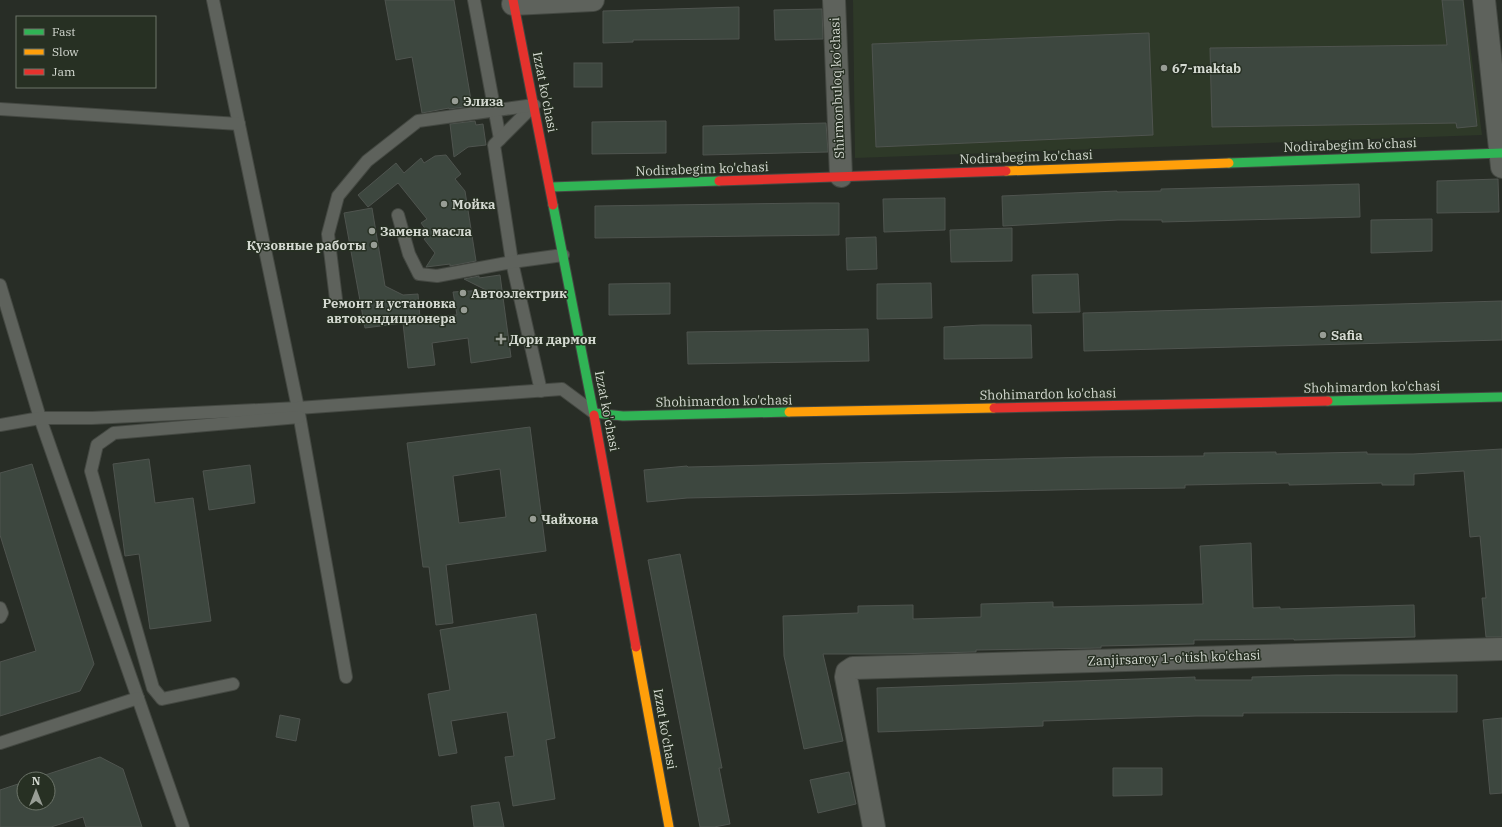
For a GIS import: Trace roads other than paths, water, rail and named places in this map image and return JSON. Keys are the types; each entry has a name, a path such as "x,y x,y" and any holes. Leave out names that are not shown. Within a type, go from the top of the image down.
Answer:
{"street":[{"path":"513,2 593,0"},
{"name":"Shirmonbuloq ko'chasi","path":"834,0 841,176"},
{"path":"1484,0 1502,158"},
{"name":"Izzat ko'chasi","path":"513,2 551,187 594,413 669,827"},
{"name":"Nodirabegim ko'chasi","path":"551,187 841,176 1502,158"},
{"name":"Shohimardon ko'chasi","path":"594,413 630,416 1502,397"},
{"name":"Zanjirsaroy 1-o'tish ko'chasi","path":"874,827 846,677 847,672 853,668 1502,648"}],"lane":[{"path":"213,0 298,413 346,677"},
{"path":"474,0 500,139"},
{"path":"336,299 328,234 338,196 367,161 418,121 534,105"},
{"path":"534,105 494,145 512,262 541,392"},
{"path":"0,109 239,124"},
{"path":"398,215 410,254 419,274 437,276 512,262 563,255"},
{"path":"0,285 40,418 183,827"},
{"path":"233,684 162,699 152,688 91,471 97,445 114,432 298,413 562,389 594,413"},
{"path":"0,425 40,418 298,413"},
{"path":"0,608 2,613 0,617"},
{"path":"0,743 138,698"}],"place":[{"name":"67-maktab","path":"1164,68"},
{"name":"Элиза","path":"455,101"},
{"name":"Мойка","path":"444,204"},
{"name":"Замена масла","path":"372,231"},
{"name":"Кузовные работы","path":"374,245"},
{"name":"Автоэлектрик","path":"463,293"},
{"name":"Ремонт и установка автокондиционера","path":"464,310"},
{"name":"Safia","path":"1323,335"},
{"name":"Дори дармон","path":"501,339"},
{"name":"Чайхона","path":"533,519"}]}
